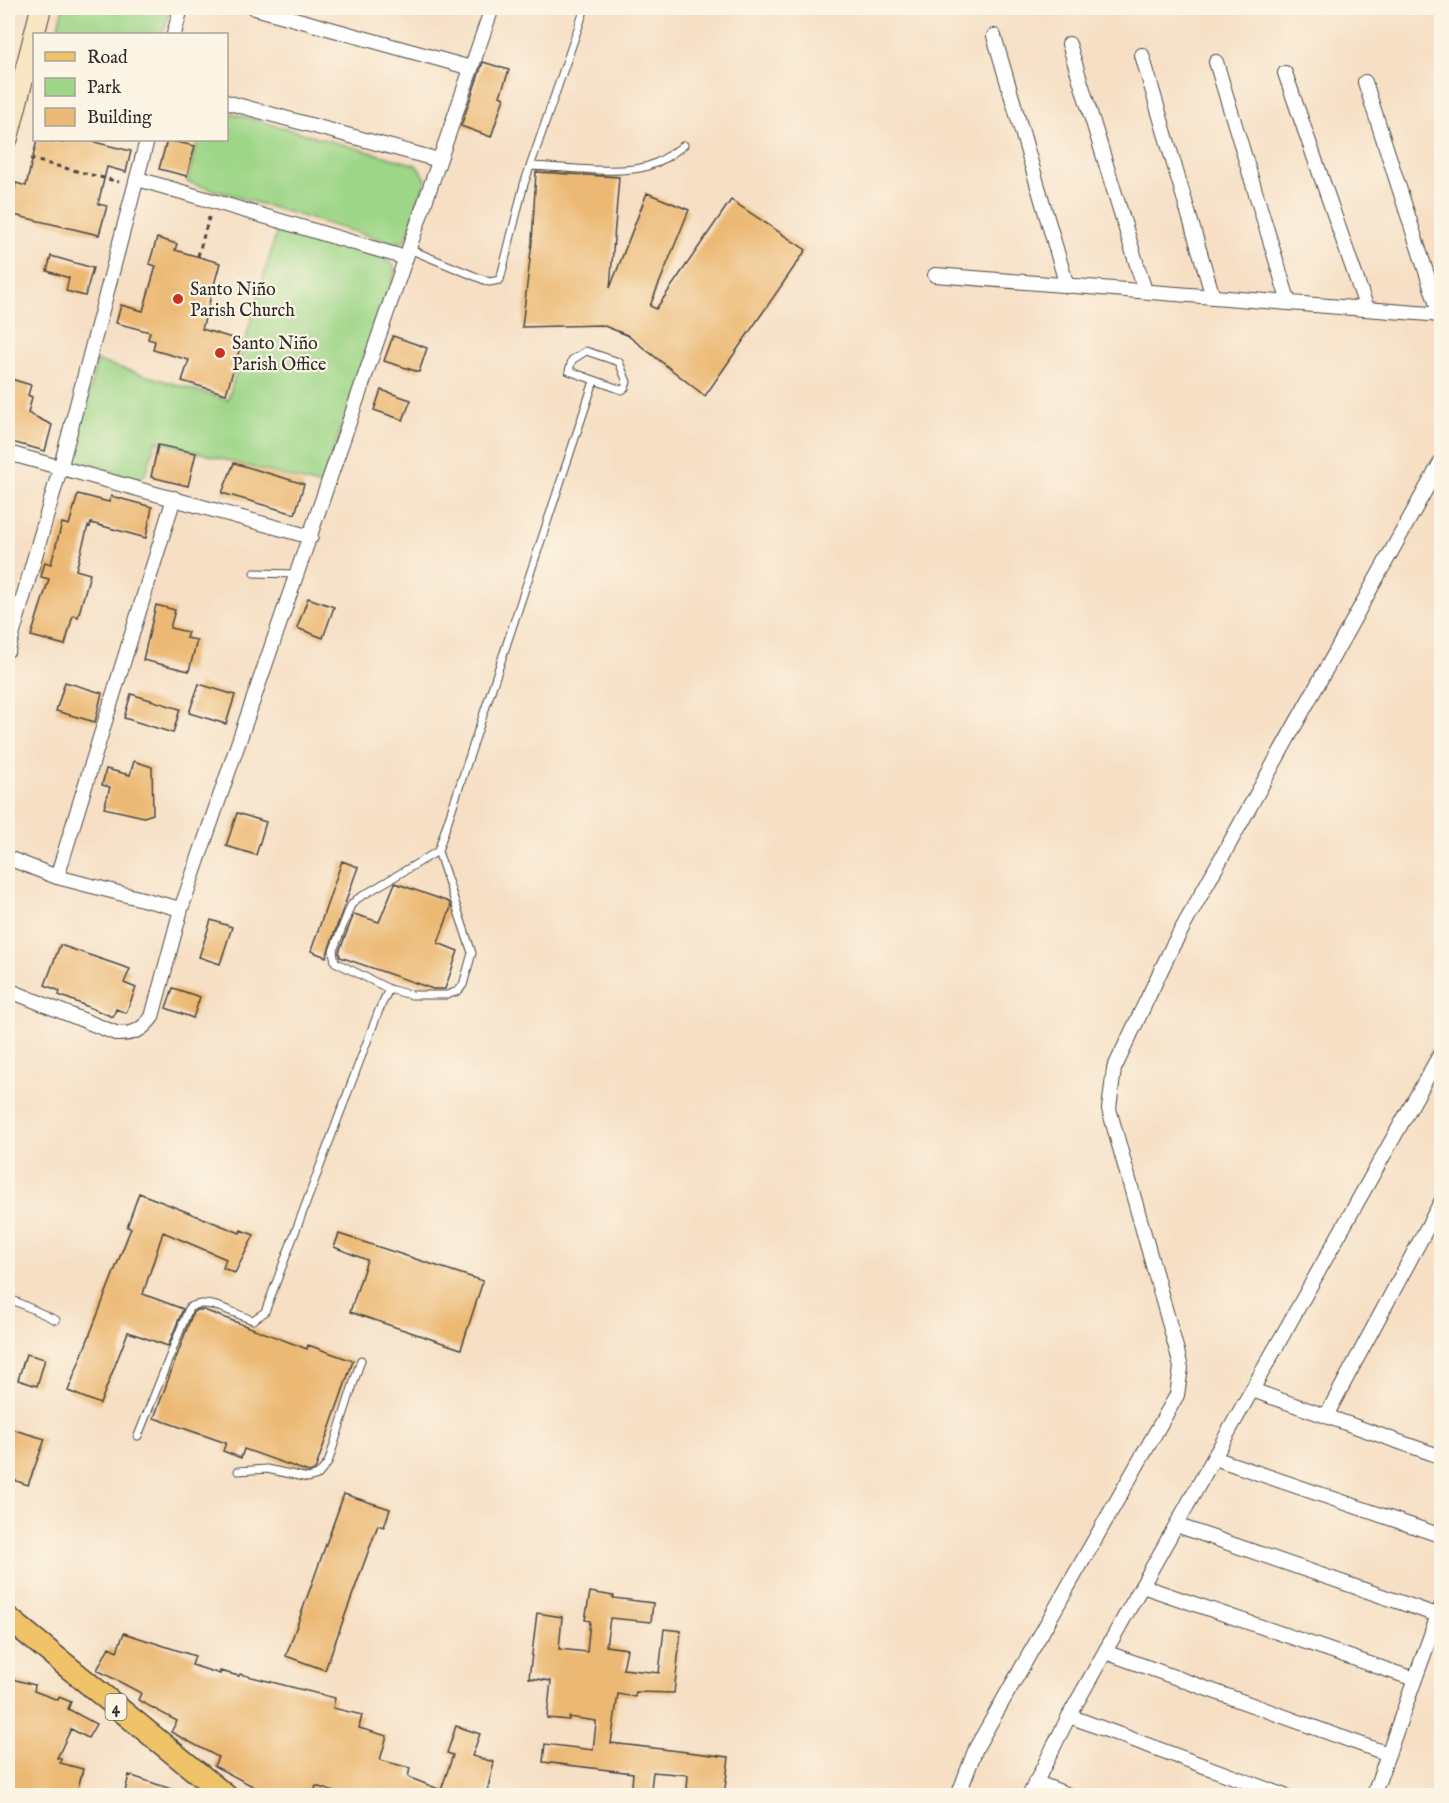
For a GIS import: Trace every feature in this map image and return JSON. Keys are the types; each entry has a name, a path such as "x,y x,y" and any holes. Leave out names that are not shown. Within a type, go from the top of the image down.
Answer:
{"main road":[{"path":"35,33 41,8"},
{"path":"8,138 33,40"},
{"name":"4","path":"8,1618 226,1796"}],"street":[{"path":"174,33 182,8"},
{"path":"255,8 471,68"},
{"path":"8,990 118,1034 132,1034 144,1027 152,1017 181,909 492,8"},
{"path":"994,36 1067,286"},
{"path":"1069,44 1145,291"},
{"path":"1142,55 1213,297"},
{"path":"1216,62 1289,303"},
{"path":"1285,73 1367,309"},
{"path":"935,275 1441,315 1365,82"},
{"path":"228,103 439,160"},
{"path":"8,650 60,469 147,141"},
{"path":"137,183 408,254"},
{"path":"8,453 311,537"},
{"path":"958,1796 976,1748 1177,1395 1180,1384 1177,1351 1109,1109 1114,1069 1172,947 1442,460"},
{"path":"57,877 174,498"},
{"path":"8,858 57,877 181,909"},
{"path":"1029,1796 1069,1716 1442,1051"},
{"path":"1326,1416 1442,1200"},
{"path":"1252,1390 1442,1456"},
{"path":"1214,1458 1442,1536"},
{"path":"1176,1525 1439,1610 1373,1796"},
{"path":"1142,1586 1414,1679"},
{"path":"1105,1652 1388,1754"},
{"path":"1069,1716 1285,1796"},
{"path":"1035,1782 1071,1796"}],"lane":[{"path":"408,254 489,282 500,280 531,166 585,8"},
{"path":"531,166 645,168 665,159 684,145"},
{"path":"586,351 619,362 627,382 622,390 594,381 569,371 572,360 586,351"},
{"path":"438,851 357,899 351,905 333,951 335,962 389,989 411,995 447,995 458,991 463,985 472,953 438,851 594,381"},
{"path":"254,573 298,574"},
{"path":"138,1436 189,1308 197,1303 205,1303 253,1320 265,1312 379,1010 389,989"},
{"path":"8,1298 56,1320"},
{"path":"238,1471 267,1469 308,1478 318,1475 328,1463 361,1360"}],"path":[{"path":"30,159 137,183"},
{"path":"198,256 206,229"}],"green space":[{"path":"63,8 171,8 163,33 56,33"},
{"path":"228,112 416,165 426,179 406,241 392,243 187,182 198,141 228,141"},
{"path":"278,227 381,256 394,266 395,273 322,483 318,485 156,441 146,473 138,479 72,460 97,361 228,400"}],"building":[{"path":"483,62 509,70 500,96 504,98 491,137 461,126"},
{"path":"37,141 64,143 65,141 90,141 131,151 126,172 107,167 98,204 107,206 99,235 9,214 16,183 26,186"},
{"path":"167,141 195,146 187,176 159,169"},
{"path":"536,172 619,177 610,288 647,193 689,210 650,306 656,309 731,200 806,250 705,396 627,335 602,325 522,327 532,242"},
{"name":"Santo Niño Parish Church","path":"157,238 177,244 175,250 220,263 202,329 242,341 226,394 182,381 189,360 153,350 155,341 148,339 150,332 116,323 121,305 143,311 156,266 149,264"},
{"path":"51,256 93,268 85,296 66,291 69,278 47,271"},
{"path":"393,336 427,348 419,372 384,361"},
{"path":"8,378 31,385 28,395 32,397 28,413 52,425 45,451 8,441"},
{"path":"381,390 411,400 403,420 374,410"},
{"path":"158,445 196,453 188,486 151,477"},
{"path":"234,463 304,484 295,514 222,493"},
{"path":"78,494 109,502 111,496 152,507 146,538 91,523 90,527 88,526 76,570 90,574 78,617 73,615 65,645 31,636 49,579 41,577 45,562 51,564 62,523 69,525"},
{"path":"308,598 334,607 323,638 297,628"},
{"path":"156,605 175,610 170,628 188,632 186,638 197,640 189,671 143,660"},
{"path":"65,682 102,693 95,722 56,711"},
{"path":"199,684 235,695 226,724 189,713"},
{"path":"131,694 180,709 173,733 124,718"},
{"path":"134,761 152,767 153,814 144,817 104,808 110,787 102,785 106,769 130,775"},
{"path":"237,813 266,822 256,855 226,846"},
{"path":"342,861 358,867 326,957 311,951"},
{"path":"395,883 449,902 451,907 438,943 458,951 445,989 433,989 340,957 339,952 354,914 379,922"},
{"path":"211,920 232,927 220,964 199,957"},
{"path":"60,945 130,969 124,983 136,988 126,1013 116,1009 113,1017 59,995 60,991 45,985"},
{"path":"173,988 200,997 193,1018 166,1008"},
{"path":"139,1193 240,1233 241,1230 254,1235 235,1273 223,1268 226,1259 163,1232 143,1294 183,1309 168,1346 128,1332 100,1404 68,1391 131,1228 127,1227"},
{"path":"339,1234 483,1281 461,1349 350,1312 367,1260 334,1247"},
{"path":"204,1310 307,1349 308,1345 353,1361 315,1470 309,1472 244,1449 241,1458 223,1451 226,1443 154,1418 193,1312"},
{"path":"26,1354 45,1359 37,1386 18,1380"},
{"path":"8,1428 45,1439 28,1485 8,1478"},
{"path":"344,1494 390,1509 384,1527 378,1525 325,1670 286,1656"},
{"path":"590,1592 614,1596 613,1598 653,1603 651,1622 610,1618 606,1646 627,1649 623,1669 659,1673 664,1629 681,1631 674,1693 636,1692 635,1697 618,1694 611,1743 729,1757 724,1796 707,1796 707,1791 687,1789 688,1775 653,1772 650,1796 631,1796 633,1773 543,1762 545,1744 593,1750 596,1721 569,1717 569,1720 547,1718 551,1681 529,1678 537,1613 562,1617 559,1649 587,1652 590,1621 585,1620"},
{"path":"124,1633 195,1656 192,1665 220,1674 220,1671 239,1676 240,1674 335,1698 333,1708 362,1715 359,1728 387,1736 380,1760 410,1768 408,1777 441,1790 453,1755 447,1753 456,1726 480,1734 472,1756 494,1762 486,1796 346,1796 316,1786 312,1796 272,1796 214,1766 218,1757 171,1732 177,1721 138,1700 141,1693 97,1670 109,1647 117,1651"},
{"path":"12,1679 35,1685 34,1691 71,1702 68,1709 96,1724 88,1738 71,1729 57,1758 61,1759 60,1763 83,1769 76,1796 8,1796 8,1694"},
{"path":"129,1775 183,1793 182,1796 124,1796"}],"place":[{"name":"Santo Niño Parish Church","path":"178,299"},
{"name":"Santo Niño Parish Office","path":"220,353"}]}
